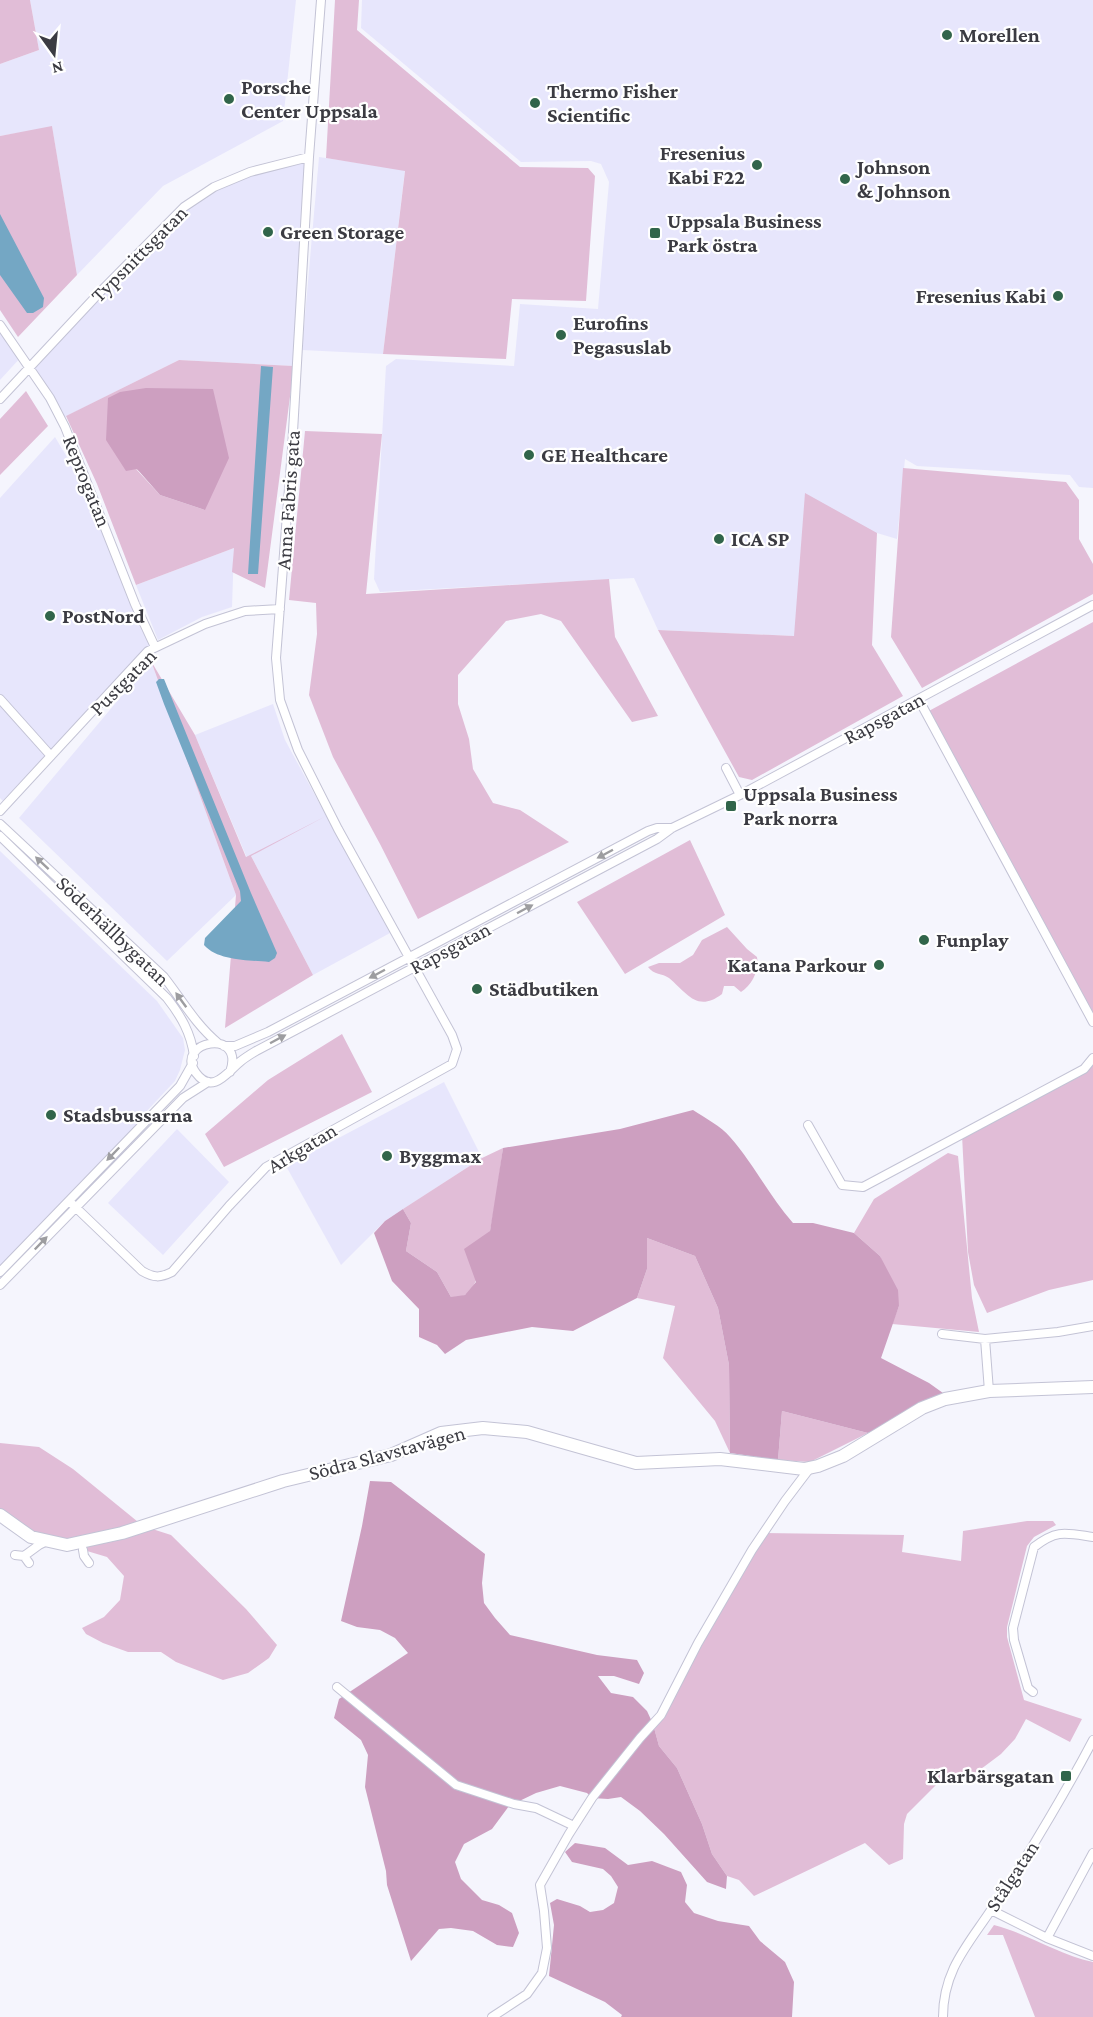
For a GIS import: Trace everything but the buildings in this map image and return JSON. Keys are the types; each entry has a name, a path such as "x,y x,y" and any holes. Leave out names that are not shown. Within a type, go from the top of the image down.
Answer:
{"street":[{"name":"Anna Fabris gata","path":"321,0 276,658 280,700 298,750 338,829 415,967"},
{"name":"Typsnittsgatan","path":"0,399 101,291 184,207 214,188 250,172 309,157"},
{"name":"Reprogatan","path":"0,325 50,398 66,428 135,604 155,647"},
{"name":"Rapsgatan","path":"230,1072 256,1050 657,839 672,828 740,795 919,700 1093,605"},
{"name":"Pustgatan","path":"0,811 148,651 205,624 245,611 280,609"},
{"path":"0,699 51,756"},
{"path":"919,700 1093,1022"},
{"path":"726,768 740,795"},
{"name":"Söderhällbygatan","path":"0,824 164,977 184,1002 195,1022 221,1045"},
{"name":"Rapsgatan","path":"221,1045 235,1046 252,1040 648,831 657,828 672,828"},
{"name":"Söderhällbygatan","path":"0,836 167,998 191,1037 193,1060"},
{"name":"Arkgatan","path":"72,1204 152,1278 163,1277 172,1272 266,1167 452,1064 457,1049 452,1035 415,967"},
{"path":"0,1272 72,1204 183,1098 208,1082 221,1081 230,1072 231,1055 221,1045 204,1045 199,1048 180,1086 72,1204 0,1285"},
{"path":"808,1125 842,1185 863,1187 1084,1069 1093,1058"},
{"path":"193,1060 197,1075 208,1082"},
{"path":"942,1334 985,1339 1093,1326"},
{"path":"985,1339 989,1391"},
{"name":"Södra Slavstavägen","path":"0,1515 31,1537 67,1545 122,1533 283,1481 391,1455 441,1433 483,1428 527,1432 636,1462 720,1459 786,1468 810,1468 843,1456 929,1405 945,1399 989,1391 1093,1387"},
{"path":"492,2017 527,1994 542,1973 547,1948 540,1885 574,1826 592,1798 661,1715 698,1643 752,1550 810,1468"},
{"path":"1033,1692 1028,1688 1013,1629 1034,1547 1044,1539 1062,1532 1093,1537"},
{"path":"23,1558 47,1540"},
{"path":"83,1550 89,1563"},
{"path":"337,1687 456,1785 514,1804 536,1808 574,1826"},
{"name":"Stålgatan","path":"943,2017 947,1984 968,1940 991,1910 1024,1859 1093,1740"},
{"path":"1047,1938 1093,1853"},
{"path":"991,1910 1047,1938 1093,1956"}],"shaded area":[{"path":"0,0 30,0 39,50 0,64"},
{"path":"30,0 296,0 283,121 163,186 77,275 52,127 0,136 0,64 39,50"},
{"path":"335,0 359,0 357,30 520,167 588,168 595,176 586,301 512,299 506,359 383,354 405,171 326,158"},
{"path":"362,0 1093,0 1093,488 1079,487 1070,475 917,466 905,459 897,539 877,533 794,636 658,630 634,578 380,592 374,579 386,366 396,359 514,366 520,304 598,309 609,182 601,164 591,161 521,162 361,28"},
{"path":"52,126 77,275 18,337 0,310 0,136"},
{"path":"309,157 294,366 179,360 61,419 30,367 184,207 214,187"},
{"path":"319,157 405,170 383,354 302,350"},
{"path":"0,325 22,356 0,380"},
{"path":"179,360 294,366 265,588 232,572 234,548 136,585 97,484 66,416","holes":["136,469 205,510 160,495"]},
{"path":"146,388 213,389 229,458 205,510 160,495 137,469 126,471 106,440 108,398 120,392"},
{"path":"26,391 48,426 0,475 0,419"},
{"path":"305,431 382,434 366,594 609,579 615,637 658,716 632,722 561,621 541,614 506,621 458,675 458,704 469,739 473,769 493,803 520,810 569,842 418,919 333,757 309,695 317,634 316,603 289,600"},
{"path":"55,437 77,474 150,645 3,801 0,798 0,498"},
{"path":"903,468 1066,482 1079,500 1079,539 1093,564 1093,594 922,688 891,637"},
{"path":"805,493 877,533 872,645 903,696 752,780 739,777 658,630 794,636"},
{"path":"234,548 232,607 202,617 158,640 136,585"},
{"path":"1093,622 1093,1022 927,712"},
{"path":"151,661 236,895 167,961 19,818"},
{"path":"151,661 195,735 246,857 326,816 251,856 313,975 225,1028 236,895"},
{"path":"273,704 285,740 390,933 313,975 251,856 247,858 195,735"},
{"path":"690,840 725,915 625,974 577,902"},
{"path":"0,851 157,1001 183,1038 185,1050 175,1081 145,1113 149,1118 0,1274"},
{"path":"727,927 757,957 754,976 741,992 734,986 724,986 722,994 706,1002 699,1001 687,995 669,978 648,967 659,963 680,963 693,955 702,940"},
{"path":"342,1034 372,1092 224,1167 205,1134 268,1080"},
{"path":"1093,1058 1093,1280 1049,1290 987,1313 974,1285 968,1252 962,1135 1084,1069"},
{"path":"444,1082 482,1158 385,1221 341,1265 286,1166"},
{"path":"693,1110 718,1126 730,1137 793,1223 813,1223 854,1233 880,1256 898,1290 899,1306 881,1358 929,1383 943,1393 868,1433 782,1411 778,1460 730,1453 729,1365 718,1308 695,1256 647,1238 647,1269 637,1298 573,1331 532,1327 466,1340 445,1354 437,1345 419,1337 419,1309 392,1281 374,1233 385,1221 403,1209 411,1223 406,1251 437,1272 451,1297 465,1295 476,1282 464,1249 490,1231 503,1148 620,1129"},
{"path":"177,1129 229,1182 163,1255 108,1203"},
{"path":"503,1148 491,1228 480,1271 473,1287 465,1295 451,1297 437,1272 406,1251 411,1223 403,1209 482,1158"},
{"path":"948,1153 958,1156 972,1298 979,1332 892,1324 899,1306 880,1256 854,1233 874,1199"},
{"path":"647,1238 695,1256 718,1308 729,1365 730,1453 715,1421 663,1358 675,1306 637,1298 647,1269"},
{"path":"782,1411 868,1433 810,1462 778,1460"},
{"path":"0,1443 39,1447 73,1469 143,1526 171,1535 246,1609 277,1645 269,1658 248,1673 223,1680 176,1662 161,1652 128,1652 86,1634 82,1628 104,1617 120,1600 124,1576 107,1557 31,1537 0,1515"},
{"path":"370,1481 391,1482 485,1554 482,1583 484,1603 510,1635 597,1655 637,1660 644,1673 639,1684 614,1676 598,1676 611,1693 633,1697 647,1711 659,1746 677,1768 702,1824 712,1854 727,1876 726,1889 707,1882 664,1834 621,1797 592,1798 587,1793 560,1786 536,1793 509,1806 492,1829 464,1844 455,1862 461,1879 482,1900 499,1905 512,1913 519,1933 513,1947 497,1945 473,1931 439,1929 411,1961 387,1885 386,1871 365,1787 368,1755 361,1740 334,1718 339,1699 408,1653 395,1638 380,1630 357,1627 341,1621"},
{"path":"1027,1521 1053,1521 1056,1525 1034,1537 1027,1546 1007,1627 1007,1637 1024,1700 1082,1719 1070,1742 1026,1719 1015,1739 1001,1754 977,1772 954,1775 938,1783 907,1814 904,1824 903,1859 889,1865 865,1843 754,1896 739,1880 727,1876 712,1854 702,1824 677,1768 659,1746 653,1724 764,1533 904,1535 902,1552 961,1561 963,1531"},
{"path":"575,1843 605,1848 628,1865 652,1861 681,1872 687,1885 685,1902 694,1913 718,1921 749,1926 760,1941 785,1962 794,1982 792,2017 621,2017 622,2015 605,2002 549,1976 554,1925 550,1903 557,1899 580,1906 590,1912 603,1910 614,1903 618,1887 603,1869 572,1862 565,1852"},
{"path":"994,1925 1093,1962 1093,2017 1035,2017 1003,1935 987,1935"}],"water":[{"path":"0,214 44,298 43,307 33,313 27,313 0,275"},
{"path":"261,366 273,367 258,574 248,574"},
{"path":"164,679 277,953 275,958 269,962 225,957 204,945 205,938 241,901 240,891 164,704 156,682"}],"place":[{"name":"Morellen","path":"947,35"},
{"name":"Porsche Center Uppsala","path":"229,99"},
{"name":"Thermo Fisher Scientific","path":"535,103"},
{"name":"Fresenius Kabi F22","path":"757,165"},
{"name":"Johnson & Johnson","path":"845,179"},
{"name":"Green Storage","path":"268,232"},
{"name":"Uppsala Business Park östra","path":"655,233"},
{"name":"Fresenius Kabi","path":"1058,296"},
{"name":"Eurofins Pegasuslab","path":"561,335"},
{"name":"GE Healthcare","path":"529,455"},
{"name":"ICA SP","path":"719,539"},
{"name":"PostNord","path":"50,616"},
{"name":"Uppsala Business Park norra","path":"731,806"},
{"name":"Funplay","path":"924,940"},
{"name":"Katana Parkour","path":"879,965"},
{"name":"Städbutiken","path":"477,989"},
{"name":"Stadsbussarna","path":"51,1115"},
{"name":"Byggmax","path":"387,1156"},
{"name":"Klarbärsgatan","path":"1066,1776"}]}
